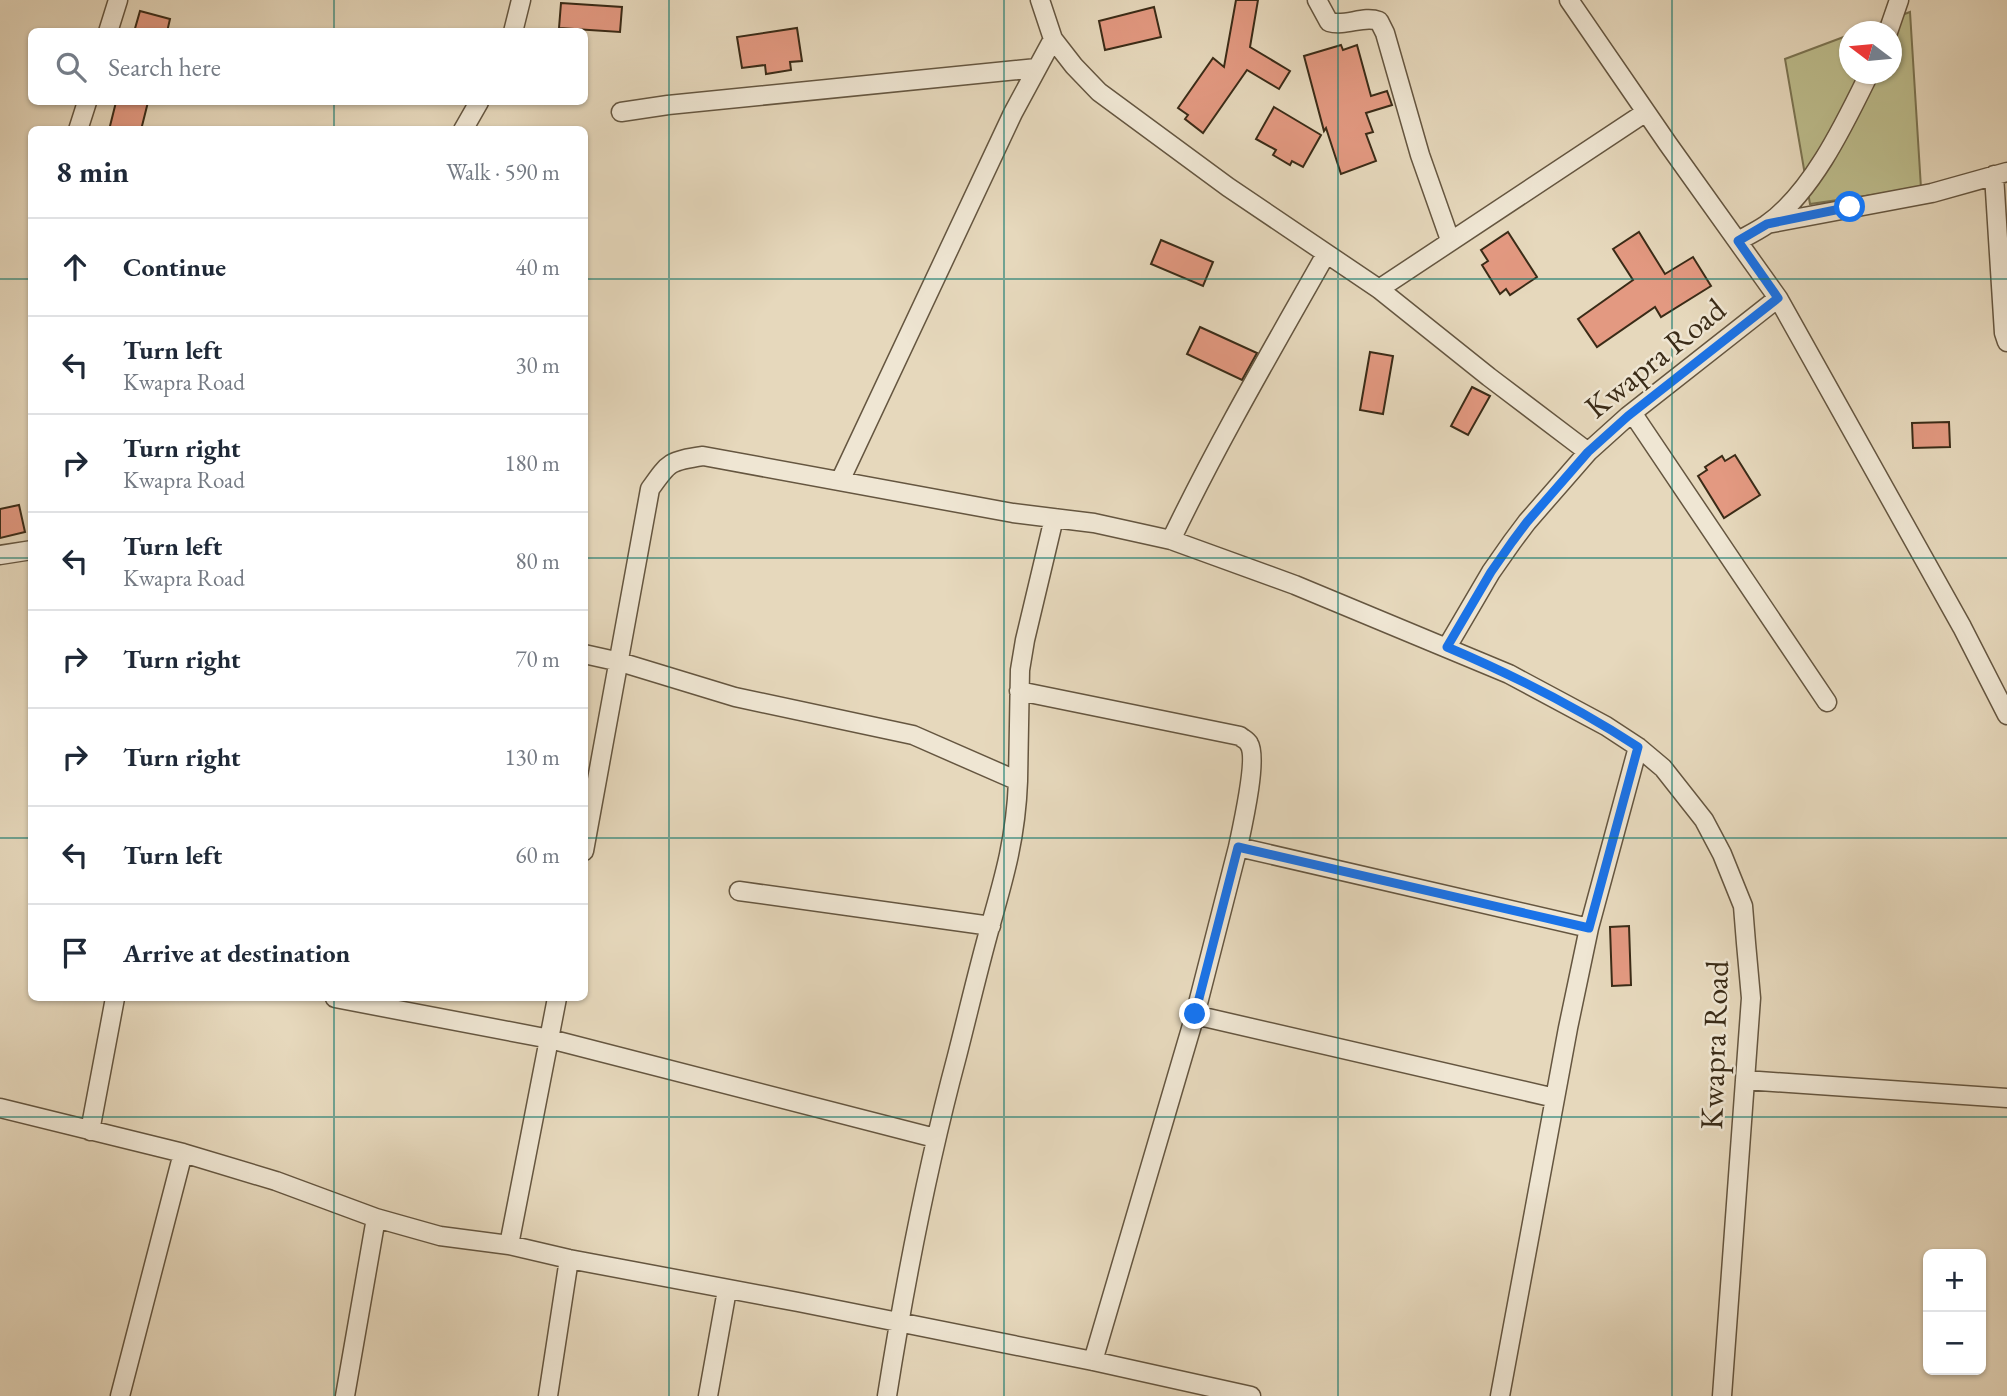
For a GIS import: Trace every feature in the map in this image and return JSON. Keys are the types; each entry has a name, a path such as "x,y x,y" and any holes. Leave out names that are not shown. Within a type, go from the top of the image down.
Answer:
{"street":[{"path":"109,28 118,0"},
{"path":"514,28 521,0"},
{"path":"1040,0 1053,39 1099,92 1228,187 1378,289 1588,452"},
{"path":"1317,0 1329,22 1337,24 1372,18 1379,21 1385,33 1420,155 1450,240"},
{"path":"1569,0 1778,298 1962,627 2007,715"},
{"path":"1892,21 1899,0"},
{"path":"840,481 1013,113 1053,39"},
{"path":"621,112 1037,68"},
{"path":"1738,241 1767,224 1793,199 1835,144 1864,84"},
{"path":"79,126 86,105"},
{"path":"465,126 477,105"},
{"path":"1378,289 1646,112"},
{"path":"1767,224 1932,193 2001,174 2004,333 2007,342"},
{"path":"1171,540 1252,384 1326,254"},
{"name":"Kwapra Road","path":"1722,1396 1751,998 1743,906 1722,854 1704,820 1677,784 1638,747 1545,693 1447,647 1512,542 1588,452 1778,298"},
{"path":"1633,414 1827,702"},
{"path":"588,810 593,758 620,662 650,489 666,465 703,456 1013,513 1094,523 1171,540 1255,569 1447,647"},
{"path":"887,1396 898,1323 936,1138 990,926 1006,876 1015,823 1018,781 1018,691 1025,640 1054,518"},
{"path":"0,555 28,551"},
{"path":"588,655 735,696 913,735 1018,781"},
{"path":"1018,691 1240,736 1249,744 1252,755 1238,847 1195,1014 1093,1361"},
{"path":"1500,1396 1589,928 1638,747"},
{"path":"1238,847 1589,928"},
{"path":"739,891 990,926"},
{"path":"90,1131 114,1001"},
{"path":"351,1001 550,1039 936,1138"},
{"path":"509,1245 556,1001"},
{"path":"1195,1014 1555,1098"},
{"path":"1745,1080 2007,1098"},
{"path":"0,1108 183,1153 440,1236 509,1245 569,1259 798,1302 1093,1361 1249,1396"},
{"path":"120,1396 183,1153"},
{"path":"345,1396 376,1217"},
{"path":"548,1396 569,1259"},
{"path":"708,1396 727,1290"}],"green space":[{"path":"1910,12 1921,188 1810,204 1785,59 1839,39 1839,84 1902,84 1902,21 1885,21"}],"building":[{"path":"1236,0 1258,0 1250,47 1290,71 1279,89 1247,70 1203,133 1185,119 1188,115 1178,108 1213,58 1224,67"},
{"path":"561,3 622,7 620,32 559,28"},
{"path":"1154,7 1161,37 1105,50 1099,21"},
{"path":"140,11 170,19 168,28 135,28"},
{"path":"797,28 802,61 790,62 791,70 766,74 765,65 742,68 737,37"},
{"path":"1341,45 1343,50 1357,45 1371,96 1387,91 1392,105 1366,113 1373,132 1366,134 1376,161 1341,174 1326,128 1324,131 1304,56"},
{"path":"115,105 147,105 142,126 110,126"},
{"path":"1274,107 1321,135 1303,167 1292,161 1290,165 1273,155 1276,150 1256,139"},
{"path":"1508,232 1537,277 1510,295 1506,289 1500,294 1482,265 1488,261 1481,250"},
{"path":"1639,232 1665,274 1693,257 1711,286 1661,317 1655,307 1597,347 1578,319 1633,280 1613,249"},
{"path":"1161,240 1213,262 1203,286 1151,264"},
{"path":"1200,327 1257,353 1242,380 1187,354"},
{"path":"1370,352 1393,356 1383,414 1360,410"},
{"path":"1472,387 1490,396 1468,435 1451,426"},
{"path":"1949,422 1950,447 1913,448 1912,423"},
{"path":"1735,455 1760,495 1724,518 1698,476 1707,470 1705,467 1722,456 1725,461"},
{"path":"19,505 25,532 0,538 0,509"},
{"path":"1629,926 1631,985 1612,986 1610,927"}],"route":[{"path":"1195,1014 1238,847 1589,928 1638,747 1606,726 1509,674 1447,647 1512,542 1588,452 1628,416 1778,298 1738,241 1767,224 1850,207"}]}
